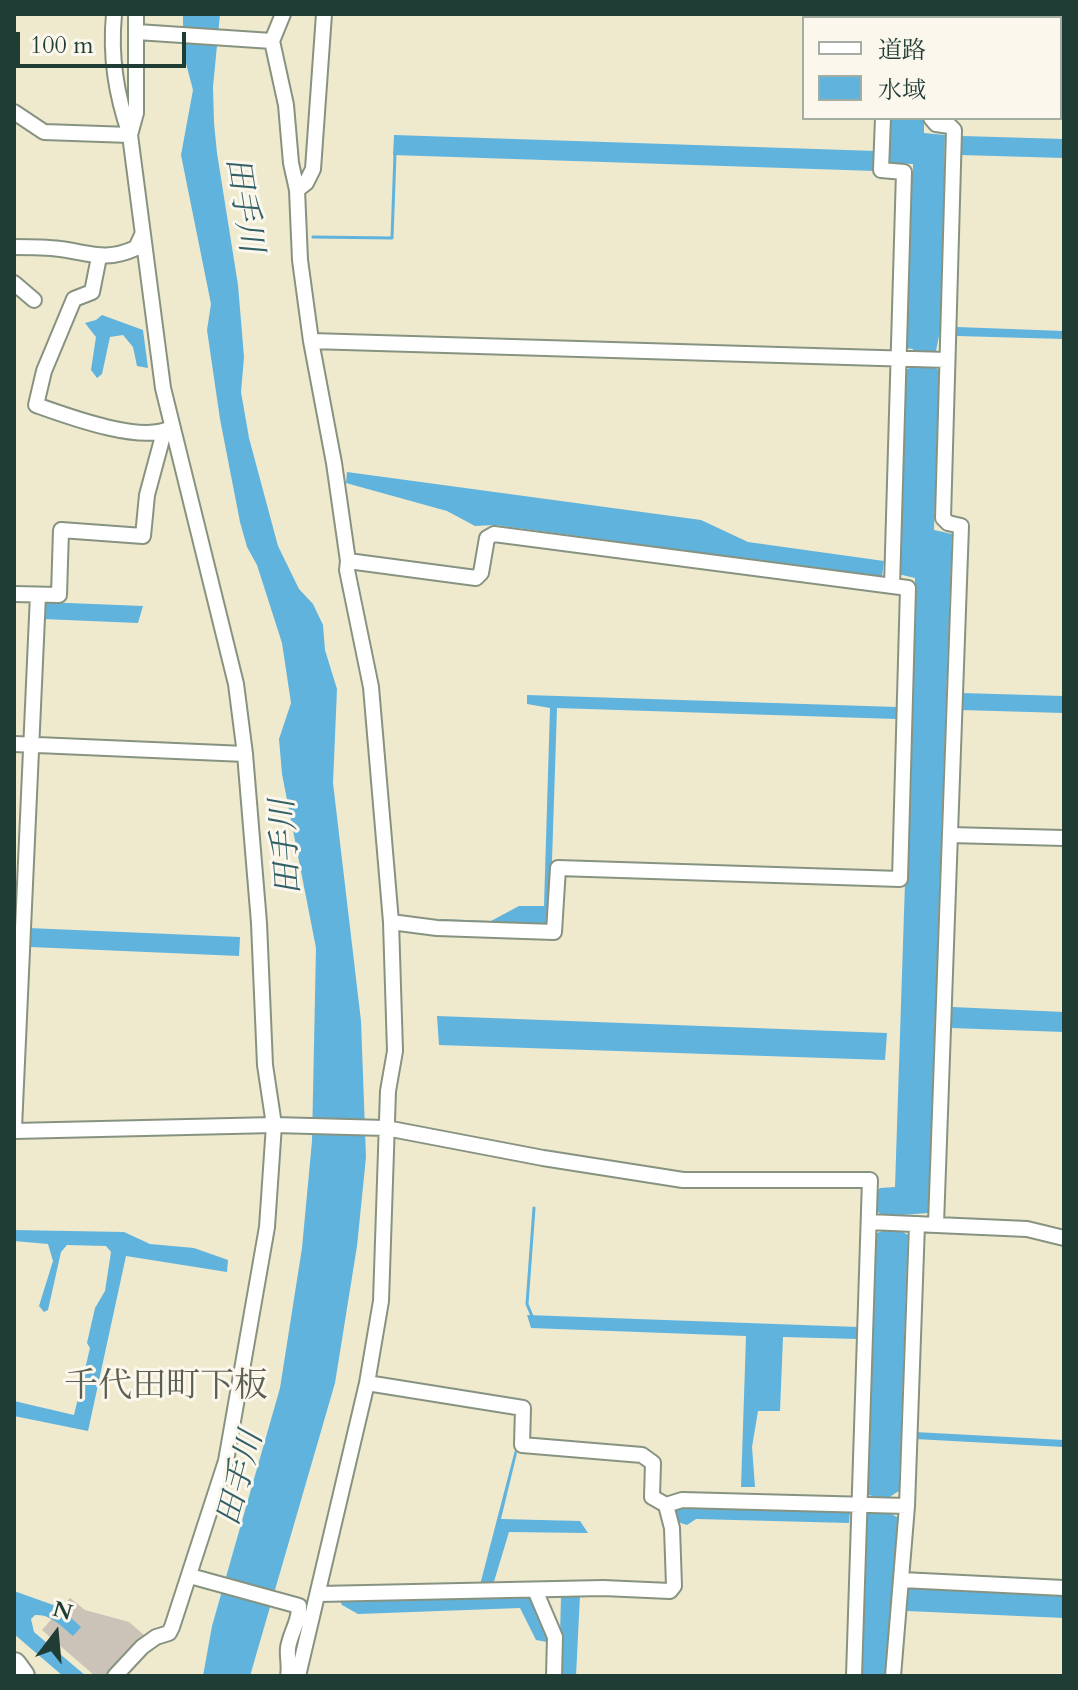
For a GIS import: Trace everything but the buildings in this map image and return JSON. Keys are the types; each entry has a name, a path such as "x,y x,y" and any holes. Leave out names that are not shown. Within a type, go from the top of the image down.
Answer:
{"highway":[{"path":"14,1665 22,1676"}],"street":[{"path":"114,14 111,47 118,98 130,135 168,430 224,629 236,684 259,923 265,1065 277,1125 267,1227 244,1364 226,1461 194,1576 169,1633 156,1637 142,1647 115,1676"},
{"path":"130,135 136,113 143,33 139,14"},
{"path":"283,14 272,41 286,105 291,163 297,190 300,260 311,341 337,476 347,570 371,687 391,922 395,1051 381,1128 382,1288 367,1383 298,1676"},
{"path":"297,190 306,183 313,169 324,14"},
{"path":"143,33 272,41"},
{"path":"14,112 44,132 130,135"},
{"path":"883,120 881,170 904,172 905,359 892,586"},
{"path":"933,120 954,130 941,360 943,518 948,523 961,526 936,1224"},
{"path":"14,247 61,249 99,257 119,256 136,248 143,232"},
{"path":"99,257 92,292 74,299 44,371 36,405 80,421 123,431 168,430"},
{"path":"14,283 34,300"},
{"path":"311,341 941,360"},
{"path":"14,594 59,595 61,530 143,536 147,495 168,430"},
{"path":"348,561 476,578 481,573 487,538 494,534 908,588 900,879 558,868 554,932 437,928 391,922"},
{"path":"38,595 18,951 14,1129 277,1125 381,1128 683,1180 870,1180 875,1222 865,1505 854,1676"},
{"path":"14,744 245,754"},
{"path":"950,835 1064,838"},
{"path":"875,1222 1027,1229 1064,1238"},
{"path":"893,1676 902,1580 901,1506 910,1223"},
{"path":"319,1594 603,1588 670,1591 674,1586 672,1528 666,1505 652,1497 653,1463 642,1455 522,1445 523,1408 367,1383"},
{"path":"666,1505 682,1500 901,1506"},
{"path":"194,1576 299,1606 287,1650 288,1676"},
{"path":"902,1580 1064,1588"},
{"path":"535,1590 555,1637 554,1676"}],"shaded area":[{"path":"70,1598 85,1610 129,1622 144,1635 109,1676 95,1676 42,1630"}],"water":[{"path":"183,14 220,14 213,87 214,123 238,285 244,357 241,392 249,438 278,546 299,589 313,604 323,625 325,650 337,689 333,783 361,1021 366,1157 357,1246 335,1383 250,1676 203,1676 212,1626 280,1388 302,1248 312,1141 316,948 282,774 279,739 291,703 282,643 240,522 207,330 211,304 181,155 193,90 183,52"},
{"path":"890,120 924,120 924,133 945,135 944,172 947,173 941,326 936,351 932,351 932,367 939,370 934,530 952,534 928,1213 902,1215 901,1231 908,1235 899,1491 891,1496 891,1514 899,1518 899,1548 886,1676 859,1676 864,1518 873,1514 873,1496 865,1491 875,1234 882,1231 883,1215 876,1211 877,1191 895,1187 915,578 898,574 906,370 913,366 913,349 905,348 909,173 913,172 913,164 889,163"},
{"path":"394,135 876,151 875,171 393,155"},
{"path":"962,136 1064,139 1064,158 961,155"},
{"path":"102,315 143,330 148,368 137,366 133,347 123,335 110,337 102,374 97,378 91,370 96,337 85,323"},
{"path":"957,327 1064,331 1064,339 957,336"},
{"path":"347,472 701,520 748,542 884,561 882,577 495,525 475,526 447,511 346,483"},
{"path":"43,602 143,606 138,623 43,619"},
{"path":"961,693 1064,696 1064,713 961,710"},
{"path":"527,695 897,707 896,719 557,708 550,921 544,926 440,923 440,919 491,921 519,906 544,906 550,708 527,704"},
{"path":"28,928 240,937 239,956 31,947"},
{"path":"952,1007 1064,1012 1064,1032 951,1028"},
{"path":"437,1016 887,1033 885,1060 439,1045"},
{"path":"14,1230 124,1232 150,1244 194,1248 228,1260 227,1272 126,1256 88,1431 14,1416 14,1401 74,1415 90,1348 87,1343 95,1308 105,1291 111,1252 106,1246 67,1245 61,1252 48,1310 44,1312 39,1306 53,1261 48,1244 14,1241"},
{"path":"527,1315 858,1327 858,1339 783,1337 780,1411 758,1411 752,1447 755,1487 741,1487 746,1336 531,1328"},
{"path":"915,1432 1064,1440 1064,1447 915,1439"},
{"path":"515,1450 517,1453 501,1519 580,1521 588,1533 509,1532 493,1585 480,1585"},
{"path":"687,1506 850,1510 849,1523 696,1519 687,1525 678,1522 674,1511"},
{"path":"908,1588 1064,1595 1064,1618 907,1611"},
{"path":"14,1591 59,1607 81,1627 73,1636 46,1616 35,1615 31,1619 34,1632 86,1676 63,1676 14,1634"},
{"path":"580,1595 576,1676 559,1676 561,1596"},
{"path":"529,1597 548,1636 547,1642 536,1640 520,1608 358,1614 340,1601"}],"waterway":[{"path":"313,237 392,238 395,154"},
{"path":"532,1316 527,1304 534,1208"}],"district":[{"name":"千代田町下板","path":"166,1388"}],"water label":[{"name":"田手川","path":"242,205"},
{"name":"田手川","path":"288,847"},
{"name":"田手川","path":"242,1479"}]}
